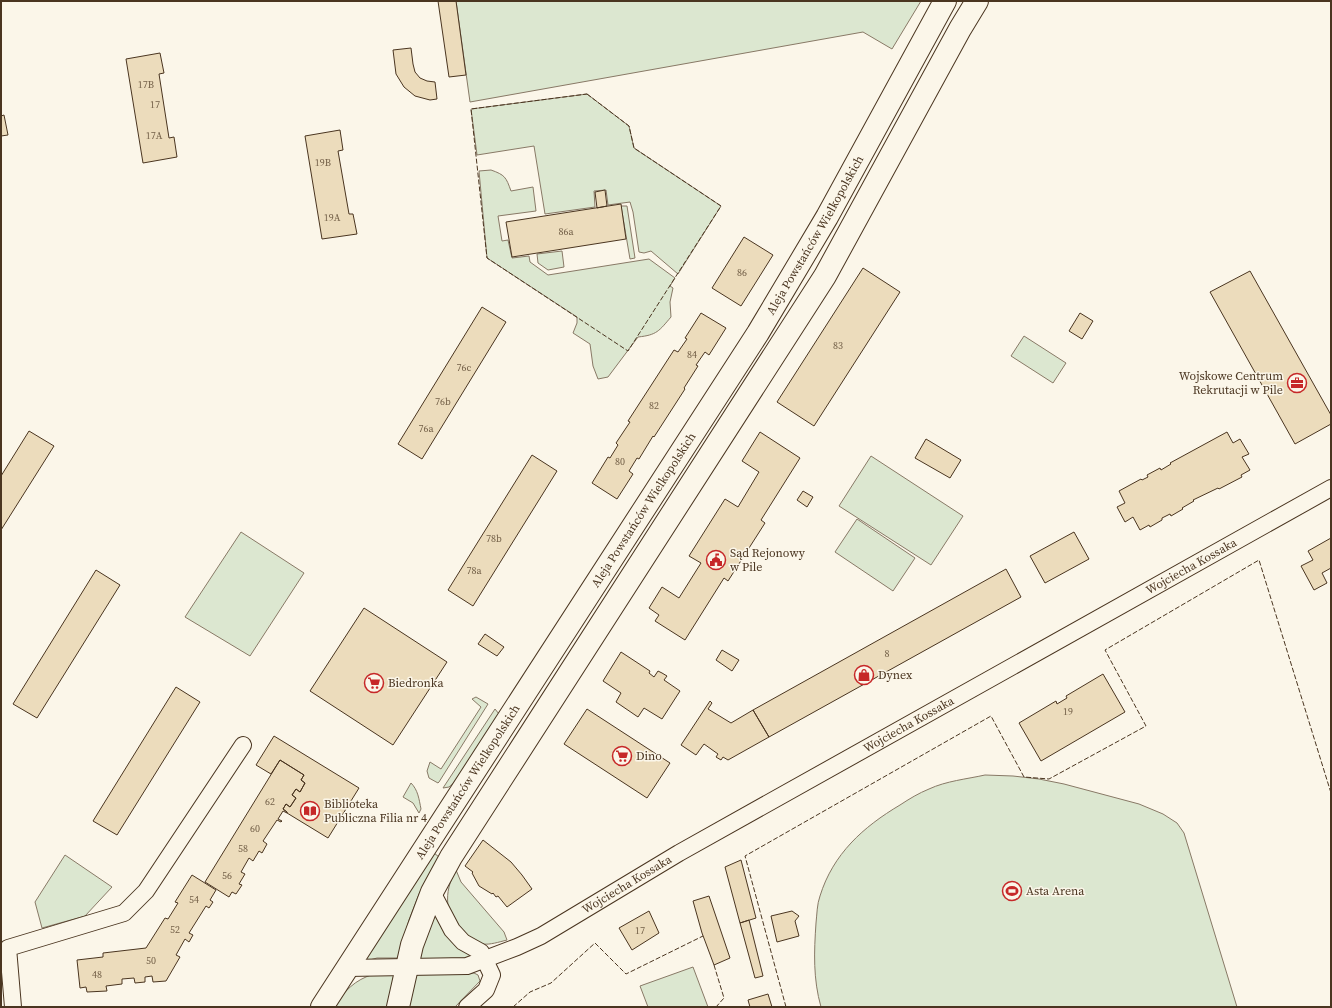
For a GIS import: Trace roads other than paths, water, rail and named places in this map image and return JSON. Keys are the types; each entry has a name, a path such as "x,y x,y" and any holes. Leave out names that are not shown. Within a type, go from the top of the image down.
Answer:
{"main road":[{"name":"Aleja Powstańców Wielkopolskich","path":"322,1007 758,333 827,217 946,1"},
{"path":"398,1007 412,945 432,892 456,850 825,276 976,1"}],"street":[{"name":"Wojciecha Kossaka","path":"347,968 467,966 517,947 556,928 679,853 1331,488"},
{"path":"12,1007 8,948 124,913 146,891 244,745"},
{"path":"432,892 448,923 457,936 463,942 482,952 492,975 486,990 467,1007"}],"place":[{"name":"Wojskowe Centrum Rekrutacji w Pile","path":"1297,383"},
{"name":"Sąd Rejonowy w Pile","path":"716,560"},
{"name":"Dynex","path":"864,675"},
{"name":"Biedronka","path":"374,683"},
{"name":"Dino","path":"622,756"},
{"name":"Biblioteka Publiczna Filia nr 4","path":"310,811"},
{"name":"Asta Arena","path":"1012,891"}]}
